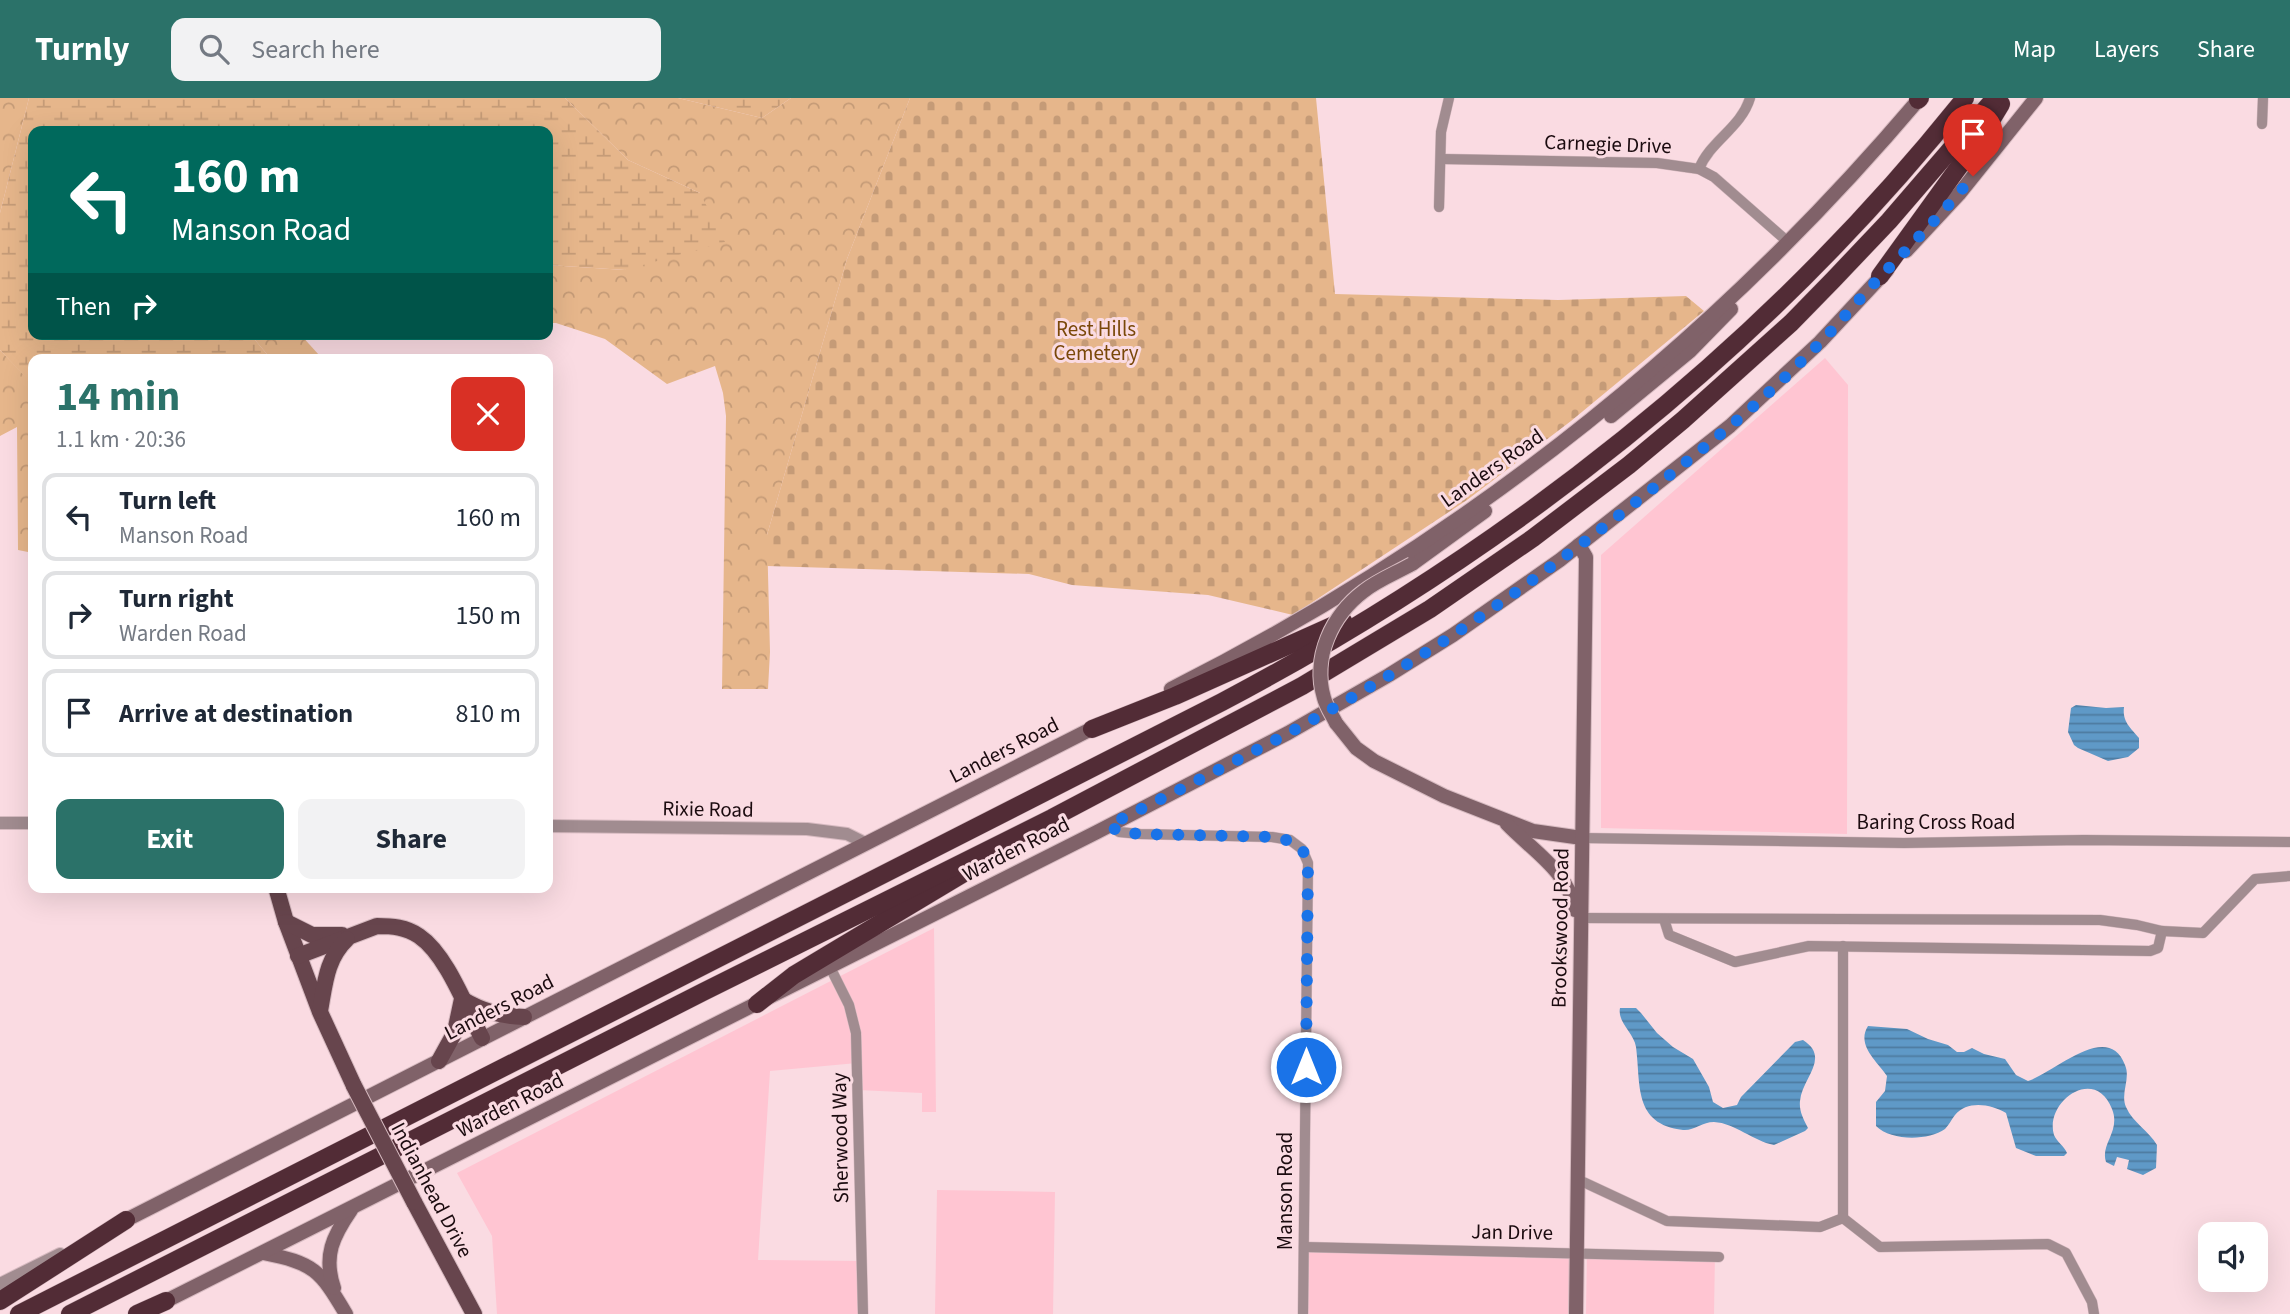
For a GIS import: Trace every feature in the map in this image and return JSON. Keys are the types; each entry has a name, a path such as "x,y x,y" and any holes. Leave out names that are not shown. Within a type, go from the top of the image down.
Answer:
{"highway":[{"path":"19,1314 1118,756 1276,674 1392,605 1513,525 1672,400 1814,267 1904,171 1965,98"},
{"path":"757,1004 794,975 1052,818 1302,686 1379,642 1490,569 1606,484 1683,420 1799,314 1889,221 1995,98"},
{"path":"1880,276 1984,132 2005,98"},
{"path":"1092,729 1307,639 1361,612 1392,605"},
{"path":"70,1314 726,980 1052,818"},
{"path":"0,1301 126,1220"},
{"path":"140,1314 166,1301"}],"main road":[{"name":"Warden Road","path":"166,1301 1288,733 1380,681 1453,635 1579,545 1730,426 1820,342 1959,194 2036,98"},
{"name":"Landers Road","path":"126,1220 1198,676 1304,617 1391,564 1491,496 1613,403 1751,279 1836,193 1919,99"},
{"path":"1582,838 1533,831 1504,820 1444,796 1374,761 1356,748 1336,723 1324,699 1321,663 1327,635 1344,609 1365,590 1412,564 1631,401 1690,351 1727,314 1751,279"},
{"name":"Brookswood Road","path":"1576,1314 1586,557 1579,545"},
{"path":"1504,820 1560,874 1573,897 1581,939"},
{"name":"Indianhead Drive","path":"278,893 320,1012 354,1086 473,1313"},
{"path":"286,922 313,935 352,935"},
{"path":"298,956 377,926 408,930 428,944 441,960 482,1038"},
{"path":"320,1012 328,967 340,946 352,935"},
{"path":"462,999 486,1012 524,1017"},
{"path":"439,1060 456,1032 462,999"},
{"path":"338,1300 330,1278 329,1261 334,1235 353,1207"},
{"path":"263,1253 306,1264 324,1279 346,1314"}],"street":[{"path":"1439,207 1441,132 1449,98"},
{"path":"1699,169 1706,156 1742,118 1750,98"},
{"path":"2262,124 2263,98"},
{"name":"Carnegie Drive","path":"1442,159 1657,163 1699,169 1714,177 1788,242"},
{"path":"0,823 28,823"},
{"name":"Manson Road","path":"1109,825 1119,832 1140,834 1272,837 1297,844 1306,856 1303,1314"},
{"name":"Rixie Road","path":"553,826 807,829 847,834 865,843"},
{"name":"Baring Cross Road","path":"1582,838 1890,843 2084,840 2290,842"},
{"path":"1581,918 2100,920 2162,931 2203,933 2255,879 2290,876"},
{"path":"1664,919 1669,935 1735,962 1809,946 2150,951 2158,948 2162,931"},
{"path":"1843,946 1843,1219"},
{"name":"Sherwood Way","path":"830,967 849,1005 856,1033 863,1314"},
{"path":"1579,1180 1667,1221 1820,1227 1843,1219"},
{"path":"1843,1219 1880,1247 2048,1244 2066,1253 2092,1302 2094,1314"},
{"name":"Landers Road","path":"0,1284 126,1220"},
{"name":"Jan Drive","path":"1304,1247 1719,1257"}],"shaded area":[{"path":"1825,358 1848,385 1847,834 1601,828 1601,555"},
{"path":"934,928 936,1112 922,1112 922,1093 858,1090 857,1063 770,1071 758,1260 862,1261 865,1314 497,1314 492,1236 457,1173"},
{"path":"937,1190 1055,1192 1053,1314 935,1314"},
{"path":"1304,1247 1578,1249 1577,1314 1305,1314"},
{"path":"1587,1251 1715,1253 1714,1314 1586,1314"}],"green space":[{"path":"0,98 29,98 0,213"},
{"path":"29,98 565,98 628,160 700,193 725,242 625,270 553,265 553,126 28,126 28,340 255,340 267,354 28,354 28,380 0,350 0,213"},
{"path":"565,98 678,98 762,118 791,98 910,98 847,259 767,535 770,652 768,689 722,689 726,416 715,366 667,384 605,339 553,323 553,265 625,270 700,193 628,160"},
{"path":"678,98 791,98 762,118"},
{"name":"Rest Hills Cemetery","path":"910,98 1316,98 1335,294 1558,300 1686,296 1704,311 1571,421 1467,500 1293,615 1208,595 1072,585 1029,574 767,566 767,535 847,259"},
{"path":"255,340 305,340 318,354 267,354"},
{"path":"0,350 28,379 28,552 18,550 17,427 0,436"}],"water":[{"path":"2076,705 2124,707 2126,721 2139,738 2139,748 2128,757 2108,761 2078,748 2068,732 2071,708"},
{"path":"1620,1008 1636,1008 1657,1033 1693,1059 1709,1087 1713,1102 1723,1108 1737,1105 1741,1097 1795,1042 1803,1040 1815,1054 1813,1069 1800,1101 1808,1128 1774,1145 1722,1123 1710,1122 1683,1130 1655,1120 1647,1111 1643,1100 1636,1047 1621,1018"},
{"path":"1868,1026 1907,1029 1948,1045 1957,1052 1972,1048 2005,1059 2016,1075 2028,1081 2094,1048 2106,1047 2117,1052 2127,1070 2124,1102 2133,1118 2157,1145 2156,1168 2143,1175 2127,1169 2129,1160 2117,1157 2114,1166 2106,1162 2106,1149 2114,1117 2104,1096 2094,1090 2084,1089 2073,1093 2056,1111 2054,1135 2067,1153 2064,1156 2036,1156 2016,1148 2006,1113 1979,1105 1960,1110 1945,1129 1929,1136 1900,1137 1883,1131 1876,1126 1876,1102 1885,1091 1887,1076 1866,1046 1865,1033"}],"route":[{"path":"1306,1067 1308,863 1302,849 1290,840 1272,837 1140,834 1119,832 1109,825 1352,698 1453,635 1560,560 1730,426 1783,378 1915,242 1973,176"}]}
